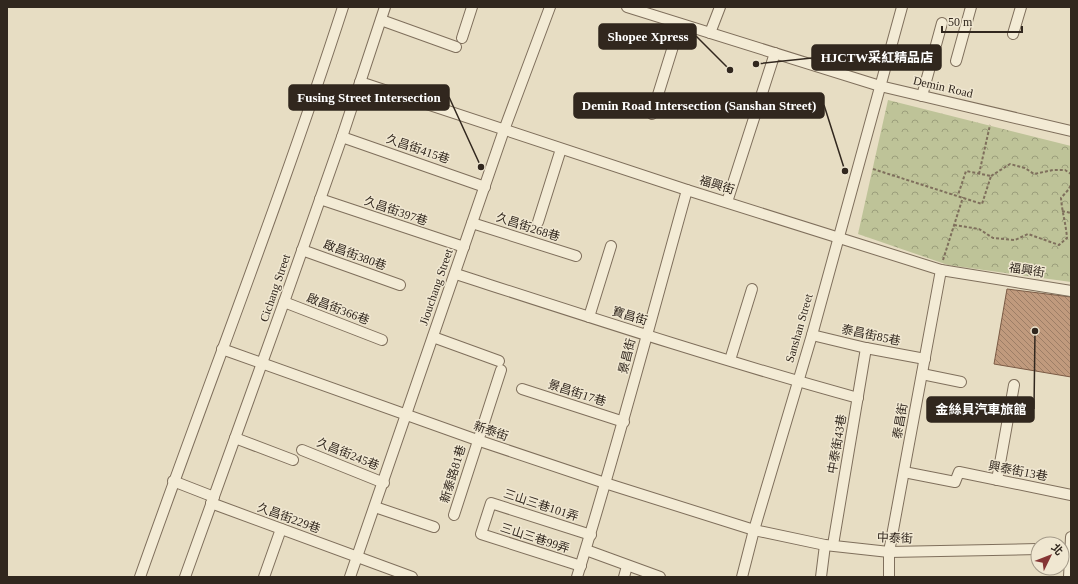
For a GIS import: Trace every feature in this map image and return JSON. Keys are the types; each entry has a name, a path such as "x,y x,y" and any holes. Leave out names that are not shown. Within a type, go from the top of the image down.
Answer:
{"street":[{"path":"140,577 322,71 343,7"},
{"name":"Cichang Street","path":"185,577 342,137 385,7"},
{"path":"381,20 459,43 472,7"},
{"name":"Jiouchang Street","path":"350,577 384,483 504,130 550,7"},
{"name":"Demin Road","path":"627,7 880,86 1071,131"},
{"path":"710,33 720,7"},
{"name":"Sanshan Street","path":"742,577 754,530 812,335 902,7"},
{"path":"956,61 971,7"},
{"path":"1013,34 1021,7"},
{"path":"922,96 942,23"},
{"path":"652,114 680,24"},
{"path":"727,202 776,54"},
{"name":"福興街","path":"360,82 687,190 941,270 1071,291"},
{"name":"久昌街415巷","path":"342,137 485,187"},
{"path":"538,222 561,149"},
{"name":"景昌街","path":"577,577 591,535 624,422 646,335 687,190"},
{"name":"久昌街397巷","path":"320,199 464,247"},
{"name":"久昌街268巷","path":"472,223 576,256"},
{"path":"588,317 611,246"},
{"name":"啟昌街380巷","path":"302,250 400,285"},
{"name":"泰昌街","path":"889,577 889,552 941,270"},
{"name":"寶昌街","path":"456,274 797,382 858,398"},
{"path":"730,360 752,289"},
{"name":"啟昌街366巷","path":"284,302 382,340"},
{"name":"泰昌街85巷","path":"812,335 866,348 925,359"},
{"name":"新泰路81巷","path":"433,337 500,366 454,515"},
{"name":"中泰街43巷","path":"821,577 829,545 858,398 866,348"},
{"name":"新泰街","path":"222,350 605,483 754,530"},
{"path":"922,374 962,382"},
{"path":"997,480 1014,385"},
{"name":"景昌街17巷","path":"522,389 624,422"},
{"path":"235,438 293,460"},
{"name":"久昌街245巷","path":"302,450 384,483"},
{"name":"興泰街13巷","path":"904,472 955,482 959,472 1071,495"},
{"name":"久昌街229巷","path":"174,481 212,500 281,529 412,577"},
{"name":"三山三巷101弄","path":"481,534 491,503 591,535"},
{"path":"375,507 434,527"},
{"path":"264,577 281,529"},
{"name":"中泰街","path":"754,530 829,545 889,552 1030,549"},
{"name":"三山三巷99弄","path":"481,534 581,566"},
{"path":"586,550 660,577"},
{"path":"624,577 628,566"}],"path":[{"path":"979,174 990,125"},
{"path":"873,169 963,196 982,204 991,176 1010,164 1025,168 1034,174 1053,170 1065,170 1071,174"},
{"path":"958,195 966,171 991,176"},
{"path":"954,225 979,229 993,238 1015,240 1028,234 1059,245 1067,238 1066,224 1062,211 1062,198 1071,184"},
{"path":"941,270 963,196"},
{"path":"1062,211 1071,213"}],"green space":[{"path":"888,100 1071,146 1071,282 948,265 858,234"}],"building":[{"path":"1007,289 1071,297 1071,377 994,364"}],"place":[{"name":"HJCTW采紅精品店","path":"756,64"},
{"name":"Shopee Xpress","path":"730,70"},
{"name":"Fusing Street Intersection","path":"481,167"},
{"name":"Demin Road Intersection (Sanshan Street)","path":"845,171"},
{"name":"金絲貝汽車旅館","path":"1035,331"}]}
